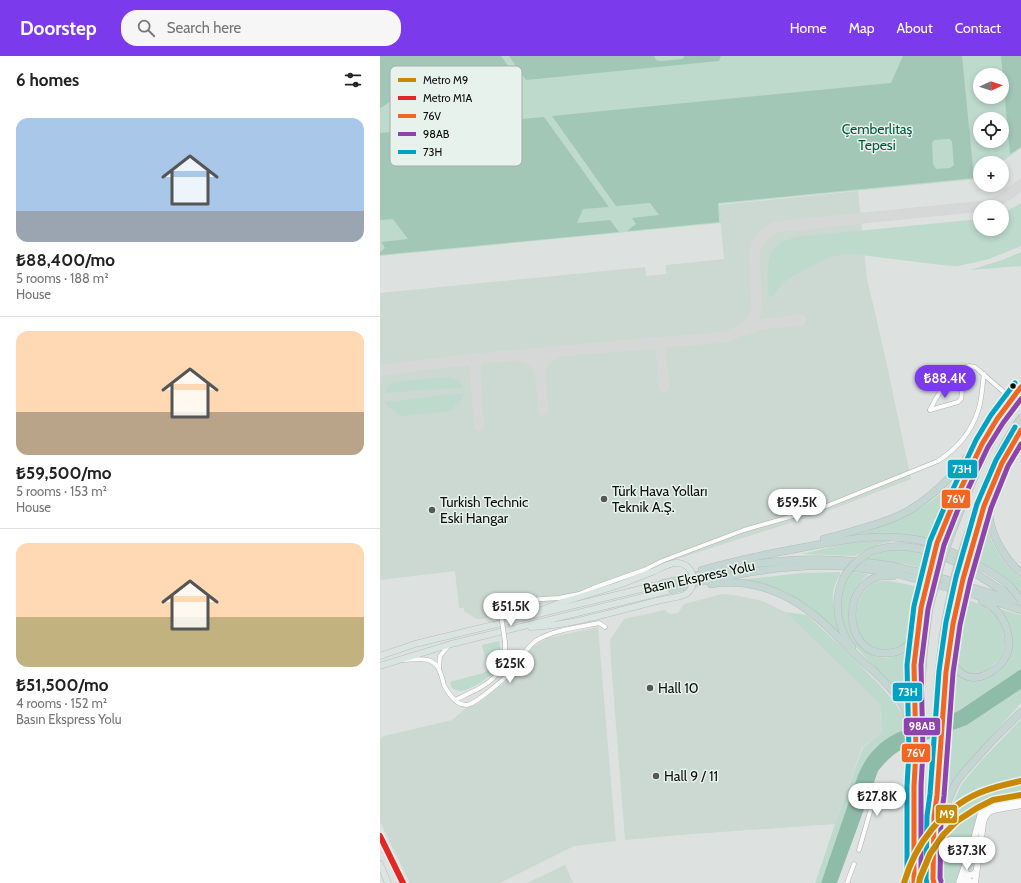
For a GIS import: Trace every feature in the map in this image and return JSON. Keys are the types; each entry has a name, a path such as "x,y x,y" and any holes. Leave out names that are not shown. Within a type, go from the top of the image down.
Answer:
{"highway":[{"path":"921,883 922,674 929,609 941,563 978,469 1001,425 1021,398"},
{"path":"933,882 938,680 948,608 955,575 966,539 992,468 1003,446 1021,418"},
{"path":"796,549 812,542 841,535 888,520 907,512 929,497 944,484 960,467 997,419"},
{"path":"996,475 989,504 990,520 995,536 1004,554 1009,562 1021,573"},
{"path":"661,584 672,578 715,566 796,549 875,537 906,538 924,541 972,561 1009,585 1021,600"},
{"path":"914,786 912,730 909,718 901,701 894,692 849,643 844,635 840,626 837,603 838,592 842,579 850,567 870,552 896,546 918,548 931,551 959,564 1021,600"},
{"name":"Basın Ekspress Yolu","path":"661,584 708,573 762,563 816,559 877,563 909,569 1021,600"},
{"name":"Basın Ekspress Yolu","path":"671,590 712,579 779,568 840,566 890,572 964,592 1021,610"},
{"path":"919,580 885,576 877,577 868,581 859,590 853,602 852,613 854,628 860,640 871,650 884,654 897,652 906,647 910,642 921,608"},
{"path":"671,590 716,583 739,583 759,586 777,592 794,600 815,615 863,663 875,672"},
{"path":"956,610 951,653 953,662 963,674 970,677 980,677 989,673 999,665 1007,653 1009,642 1007,630 1001,616 993,607 964,592"},
{"path":"1012,720 1021,708"},
{"path":"933,861 945,808 952,789 975,760 1021,712"}],"main road":[{"path":"914,883 914,786 916,751 914,666 921,608 934,554 958,493 982,444 997,419 1021,387"},
{"path":"934,817 946,672 950,639 956,610 963,579 984,506 996,475 1021,430"},
{"path":"518,627 560,624 679,596 687,592 692,587 693,574 686,566 675,563 619,585 546,608 532,616"},
{"name":"Basın Ekspress Yolu","path":"380,656 415,644 661,584"},
{"name":"Basın Ekspress Yolu","path":"380,666 450,644 671,590"},
{"path":"960,883 983,810 991,805 1021,801"},
{"path":"975,883 985,816 992,811 1021,806"},
{"path":"380,864 388,883"},
{"path":"965,866 966,874 972,875 976,872"},
{"path":"960,883 966,880 969,880 972,883"}],"street":[{"path":"947,381 952,380 958,382 961,387 961,399 958,402 930,410 947,381 957,370 969,366 974,367 984,374 1012,399"},
{"path":"526,600 559,598 579,594 744,530 824,507 938,461 960,444 970,428 978,411 984,374"},
{"path":"455,700 484,685 499,673 506,652 500,615"},
{"path":"400,660 427,660 435,664 439,668 448,691 455,700 466,705 476,701 509,674 536,640 553,633 599,623 605,627"},
{"path":"439,668 440,656 450,644"},
{"path":"859,850 872,803 878,800 906,799"},
{"path":"847,883 854,864"}],"shaded area":[{"path":"858,191 867,279 911,479 825,512 664,563 582,595 481,619 477,619 464,611 464,608 459,608 455,571 380,580 380,293 645,267 646,276 666,274 666,265 724,259 719,205"},
{"path":"722,594 763,601 785,612 880,704 882,732 862,748 835,824 625,840 610,640 624,619 665,610 669,614 678,613 684,604"},
{"path":"598,627 616,841 574,846 500,883 410,883 380,822 380,737 452,720 466,708 477,704 518,671 532,647 548,638"},
{"path":"1021,669 1021,689 967,725 904,748 893,755 884,764 878,771 837,883 821,883 858,775 864,762 877,747 887,739 904,730 912,730 960,710"},
{"path":"565,865 573,883 527,883"}],"green space":[{"name":"Çemberlitaş Tepesi","path":"380,56 1021,56 1021,148 1009,157 973,156 973,179 719,204 721,223 380,256"},
{"path":"380,56 501,56 508,66 390,66 390,102 380,108"},
{"path":"509,56 654,56 656,60 661,61 682,59 684,56 721,56 719,61 526,80 522,74 522,66 516,66"},
{"name":"Çemberlitaş Tepesi","path":"903,56 962,56 973,178 718,203 719,222 629,231 628,230 636,224 632,218 659,215 650,203 616,206 552,116 891,83","holes":["950,139 952,142 954,165 950,168 936,169 933,164 932,143 934,140"]},
{"path":"1001,56 1021,56 1021,147 1010,154 1009,112 1006,112 1005,104 1009,104 1009,68 1002,68"},
{"path":"544,117 609,207 583,209 577,223 610,220 619,232 380,255 380,252 385,248 381,242 408,239 393,219 380,220 380,133 390,132 390,166 522,166 522,119"},
{"path":"1021,203 1021,246 989,259 957,266 845,254 825,259 791,277 783,283 774,294 775,296 769,297 768,267 771,253 775,247 787,240 796,237 973,220 973,236 1009,236 1009,210"},
{"path":"1021,252 1021,266 970,270 1002,260"},
{"path":"450,377 459,381 463,387 385,393 387,386 393,382"},
{"path":"464,393 462,398 451,411 401,416 385,402"},
{"path":"965,468 948,504 934,541 896,534 854,535 899,519 930,502 950,485"},
{"path":"984,518 989,535 997,552 1014,573 1021,579 1021,594 1008,581 972,559"},
{"path":"880,541 890,542 880,544 855,556 802,554 848,543"},
{"path":"897,550 929,554 926,569 906,564 866,559 881,553"},
{"path":"841,572 834,587 833,605 835,617 841,634 809,607 784,591 755,582 740,580 802,573"},
{"path":"852,572 868,574 855,589 849,604 849,621 854,636 863,648 875,656 890,657 907,650 912,651 911,707 909,709 902,695 856,647 843,622 841,602 842,592 845,582"},
{"path":"882,581 921,587 916,620 910,638 902,646 890,651 875,650 864,641 857,626 856,617 859,600 863,593 871,585"},
{"path":"963,598 981,605 993,613 998,618 1001,625 1005,644 1003,653 988,670 981,673 973,674 962,672 954,661 954,648"},
{"path":"1000,609 1021,615 1021,669 960,710 945,717 950,666 955,672 974,680 981,680 990,677 1007,659 1006,620"},
{"path":"785,612 807,615 844,649 878,683 895,703 903,715 907,725 907,729 886,739 875,747 858,775 821,883 815,883 863,748 882,732 880,704"},
{"path":"499,641 501,658 497,668 492,674 465,690 459,691 452,688 450,682 483,673 488,670 482,645"},
{"path":"1021,689 1021,703 955,778 941,812 945,733 967,725"},
{"path":"1021,719 1021,796 990,800 983,804 979,809 969,847 958,875 957,883 941,883 944,830 961,785 981,761"}],"taxiway":[{"path":"380,371 485,358 726,337 743,329 753,318 757,310 754,253 761,238 766,232 774,227 984,206 1008,195 1021,185"},
{"path":"744,330 761,324 801,320"},
{"path":"660,343 664,387"},
{"path":"521,356 528,358 533,362 540,373 544,360 555,354"},
{"path":"479,425 475,369 477,361 480,359"},
{"path":"540,366 543,410"}],"metro line":[{"name":"M9","path":"904,883 915,855 923,842 932,829 953,808 979,793 995,787 1021,781"},
{"name":"M9","path":"919,883 930,854 943,835 957,821 993,800 1021,795"},
{"name":"M1A","path":"380,836 403,883"}],"transit line":[{"name":"73H","path":"907,883 907,786 909,751 907,665 914,606 930,541 945,506 976,440 991,415 1015,383"},
{"name":"76V","path":"914,883 914,786 916,751 914,665 921,608 937,543 951,509 982,444 997,419 1021,387"},
{"name":"98AB","path":"921,883 921,786 923,751 921,665 928,609 944,545 957,512 988,447 1003,423 1021,399"},
{"name":"73H","path":"927,883 927,816 939,671 946,622 956,577 977,504 996,460 1015,427"},
{"name":"76V","path":"934,883 934,817 946,672 953,624 963,579 984,506 1002,463 1021,430"},
{"name":"98AB","path":"941,881 941,818 953,673 960,625 970,581 991,508 1008,466 1021,444"}],"place":[{"name":"Türk Hava Yolları Teknik A.Ş.","path":"604,499"},
{"name":"Turkish Technic Eski Hangar","path":"432,510"},
{"name":"Hall 10","path":"650,688"},
{"name":"Hall 9 / 11","path":"656,776"}]}
